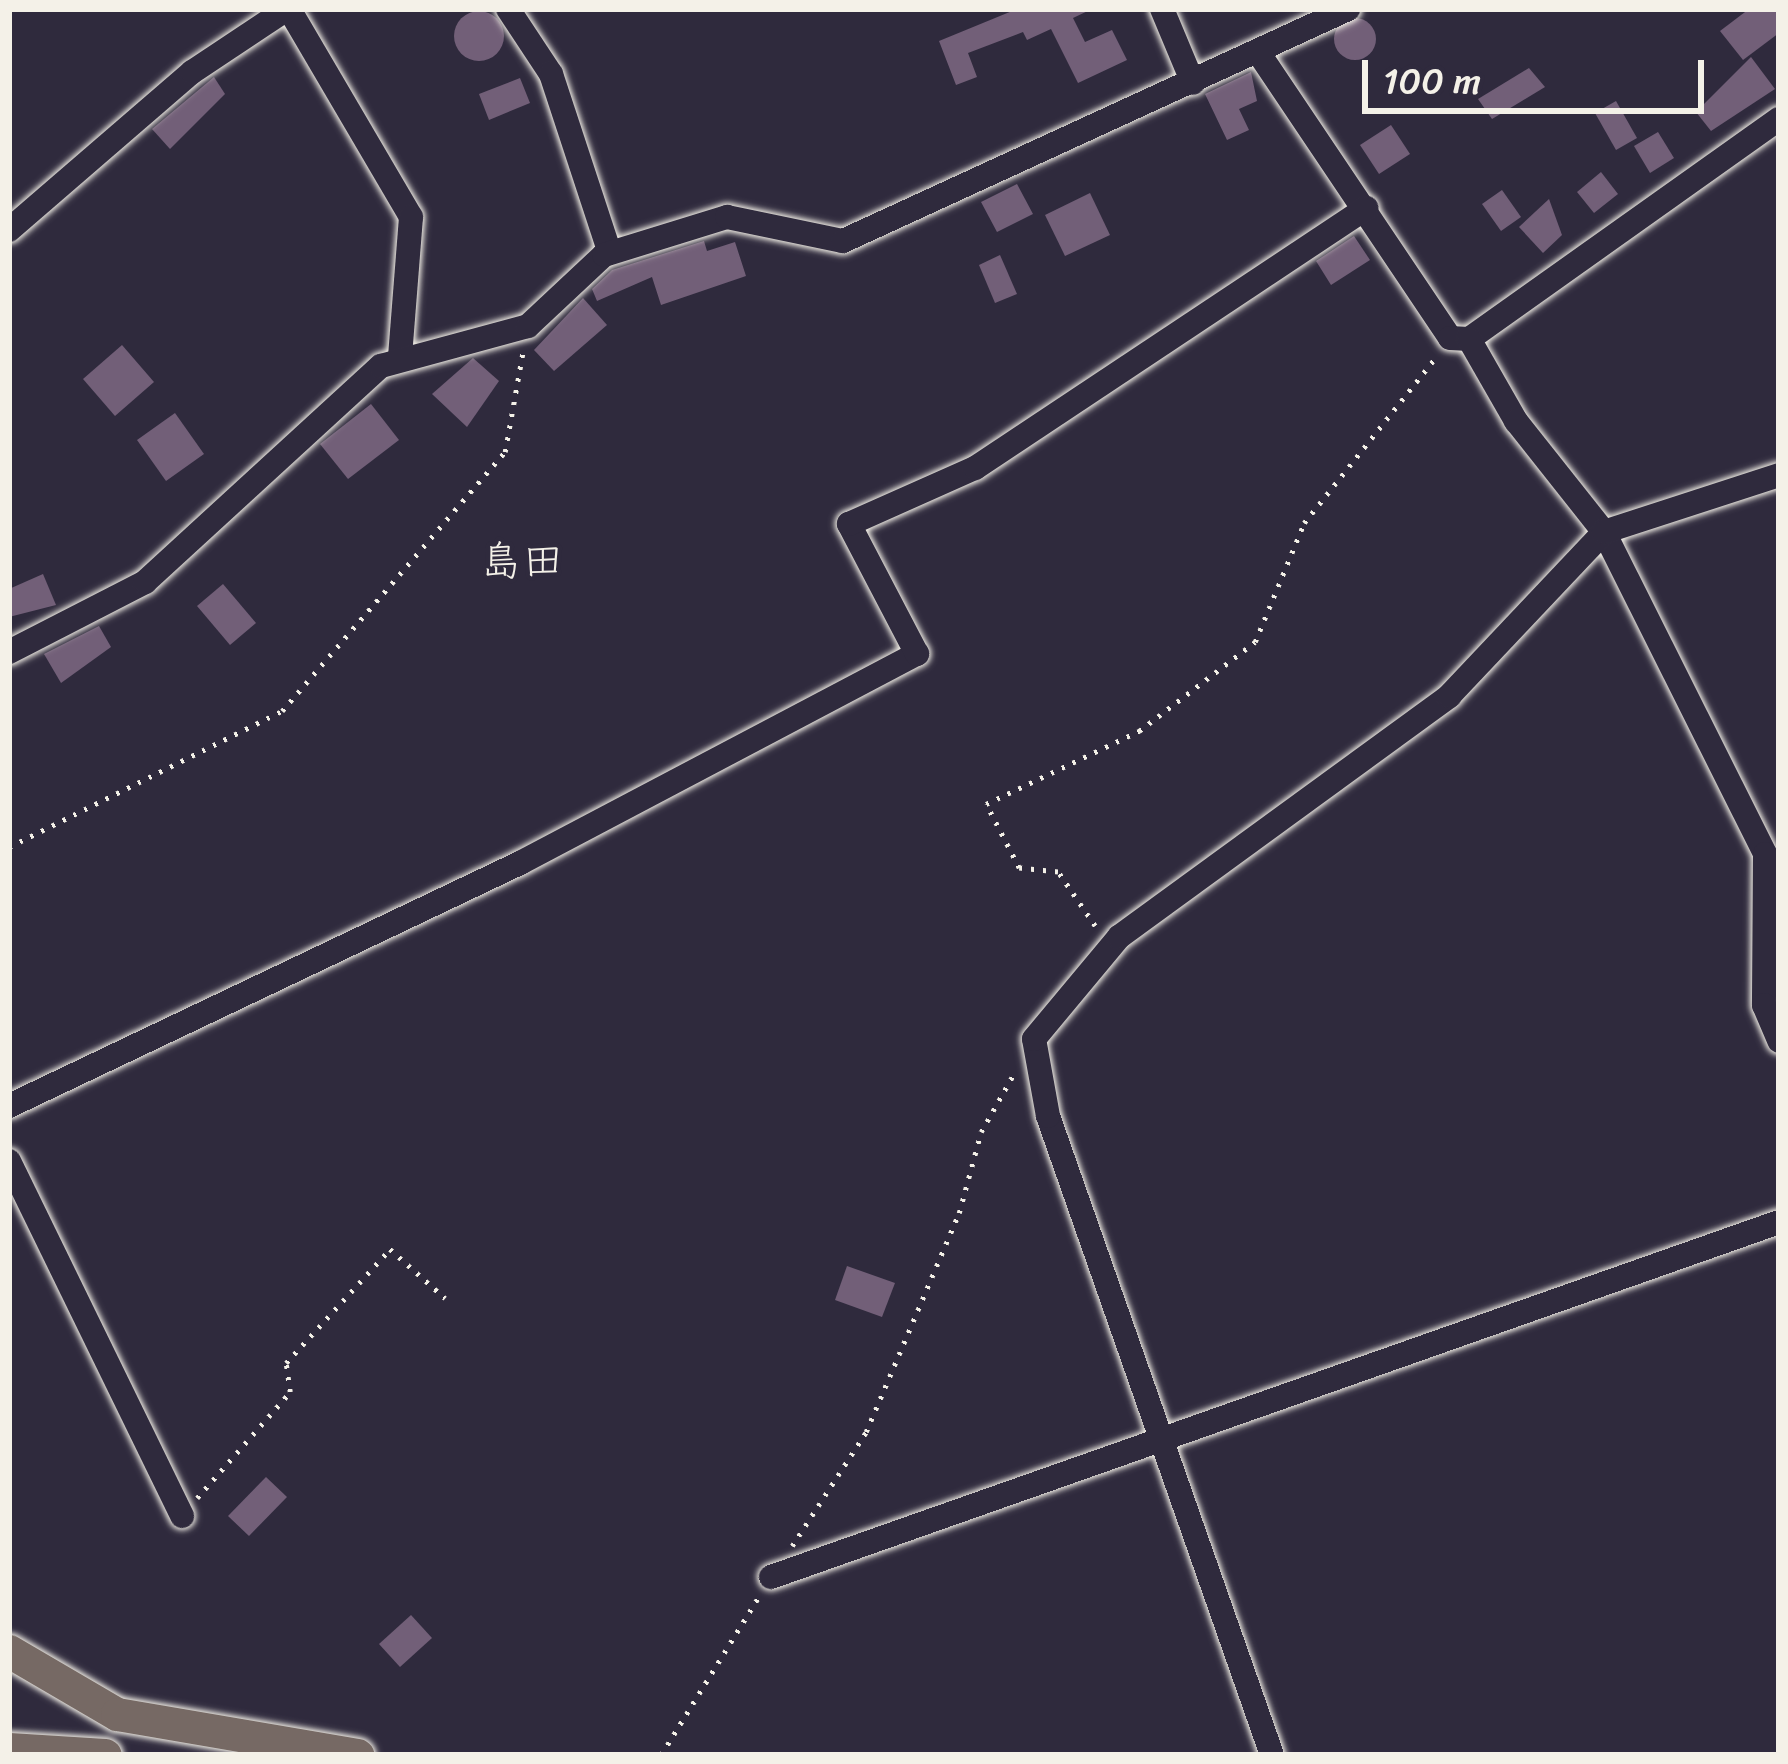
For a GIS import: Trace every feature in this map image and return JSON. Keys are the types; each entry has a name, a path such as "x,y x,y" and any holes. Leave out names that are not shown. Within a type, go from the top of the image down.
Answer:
{"highway":[{"path":"9,1651 117,1714 358,1755"},
{"path":"9,1749 105,1755"}],"street":[{"path":"9,230 192,72 288,9 411,217 400,356"},
{"path":"508,9 551,74 610,253"},
{"path":"1162,9 1193,83"},
{"path":"9,652 145,582 400,356 528,326 610,253 727,218 843,241 1348,9"},
{"path":"1258,52 1516,421 1604,532 1765,854 1764,1005 1779,1041"},
{"path":"1460,339 1779,119"},
{"path":"9,1106 520,863 917,654 849,524 975,468 1366,208"},
{"path":"1272,1755 1048,1116 1034,1040 1111,949 1177,886 1448,696 1604,532 1779,475"},
{"path":"9,1161 182,1516"},
{"path":"771,1576 1162,1432 1779,1222"}],"path":[{"path":"9,847 283,711 505,452 528,326"},
{"path":"1111,949 1058,872 1019,868 986,804 1139,731 1256,641 1304,523 1460,339"},
{"path":"662,1755 866,1432 959,1213 981,1132 1034,1040"},
{"path":"182,1516 290,1392 286,1363 390,1249 446,1298"}],"building":[{"path":"1017,9 1092,9 1073,18 1085,42 1112,30 1127,60 1078,83 1051,29 1027,40 1023,32 968,53 977,77 956,85 939,41"},
{"path":"1749,9 1779,9 1779,33 1743,60 1720,31"},
{"path":"469,12 489,12 503,26 503,46 489,60 469,60 455,46 455,26"},
{"path":"1355,18 1370,24 1376,39 1370,54 1355,60 1340,54 1334,39 1340,24"},
{"path":"1751,57 1775,89 1711,131 1696,112"},
{"path":"1529,68 1545,87 1492,119 1478,99"},
{"path":"1251,72 1257,101 1239,109 1249,130 1227,140 1205,94"},
{"path":"214,77 225,94 170,149 152,129"},
{"path":"520,78 530,103 489,120 479,94"},
{"path":"1616,101 1637,138 1616,150 1595,113"},
{"path":"1391,125 1410,154 1379,174 1360,145"},
{"path":"1658,132 1674,158 1650,173 1634,146"},
{"path":"1601,172 1618,194 1594,213 1577,192"},
{"path":"1017,184 1033,214 997,232 981,202"},
{"path":"1502,190 1521,217 1501,231 1482,204"},
{"path":"1090,193 1110,235 1065,256 1045,215"},
{"path":"1549,199 1562,235 1543,253 1519,227"},
{"path":"1354,236 1370,260 1331,285 1316,261"},
{"path":"704,241 707,251 735,242 746,276 661,305 652,277 597,301 592,289 612,270"},
{"path":"1000,255 1017,294 995,303 979,265"},
{"path":"583,298 607,325 554,371 534,350"},
{"path":"122,345 154,382 115,416 83,379"},
{"path":"473,358 499,381 467,427 432,394"},
{"path":"371,404 399,440 348,479 320,444"},
{"path":"175,413 204,454 166,481 137,440"},
{"path":"43,574 56,605 9,617 9,589"},
{"path":"223,584 256,623 230,645 197,606"},
{"path":"99,626 111,647 61,683 44,654"},
{"path":"847,1266 895,1283 882,1317 835,1300"},
{"path":"266,1477 287,1497 249,1536 228,1516"},
{"path":"411,1615 432,1638 400,1667 379,1644"}],"district":[{"name":"島田","path":"522,561"}]}
